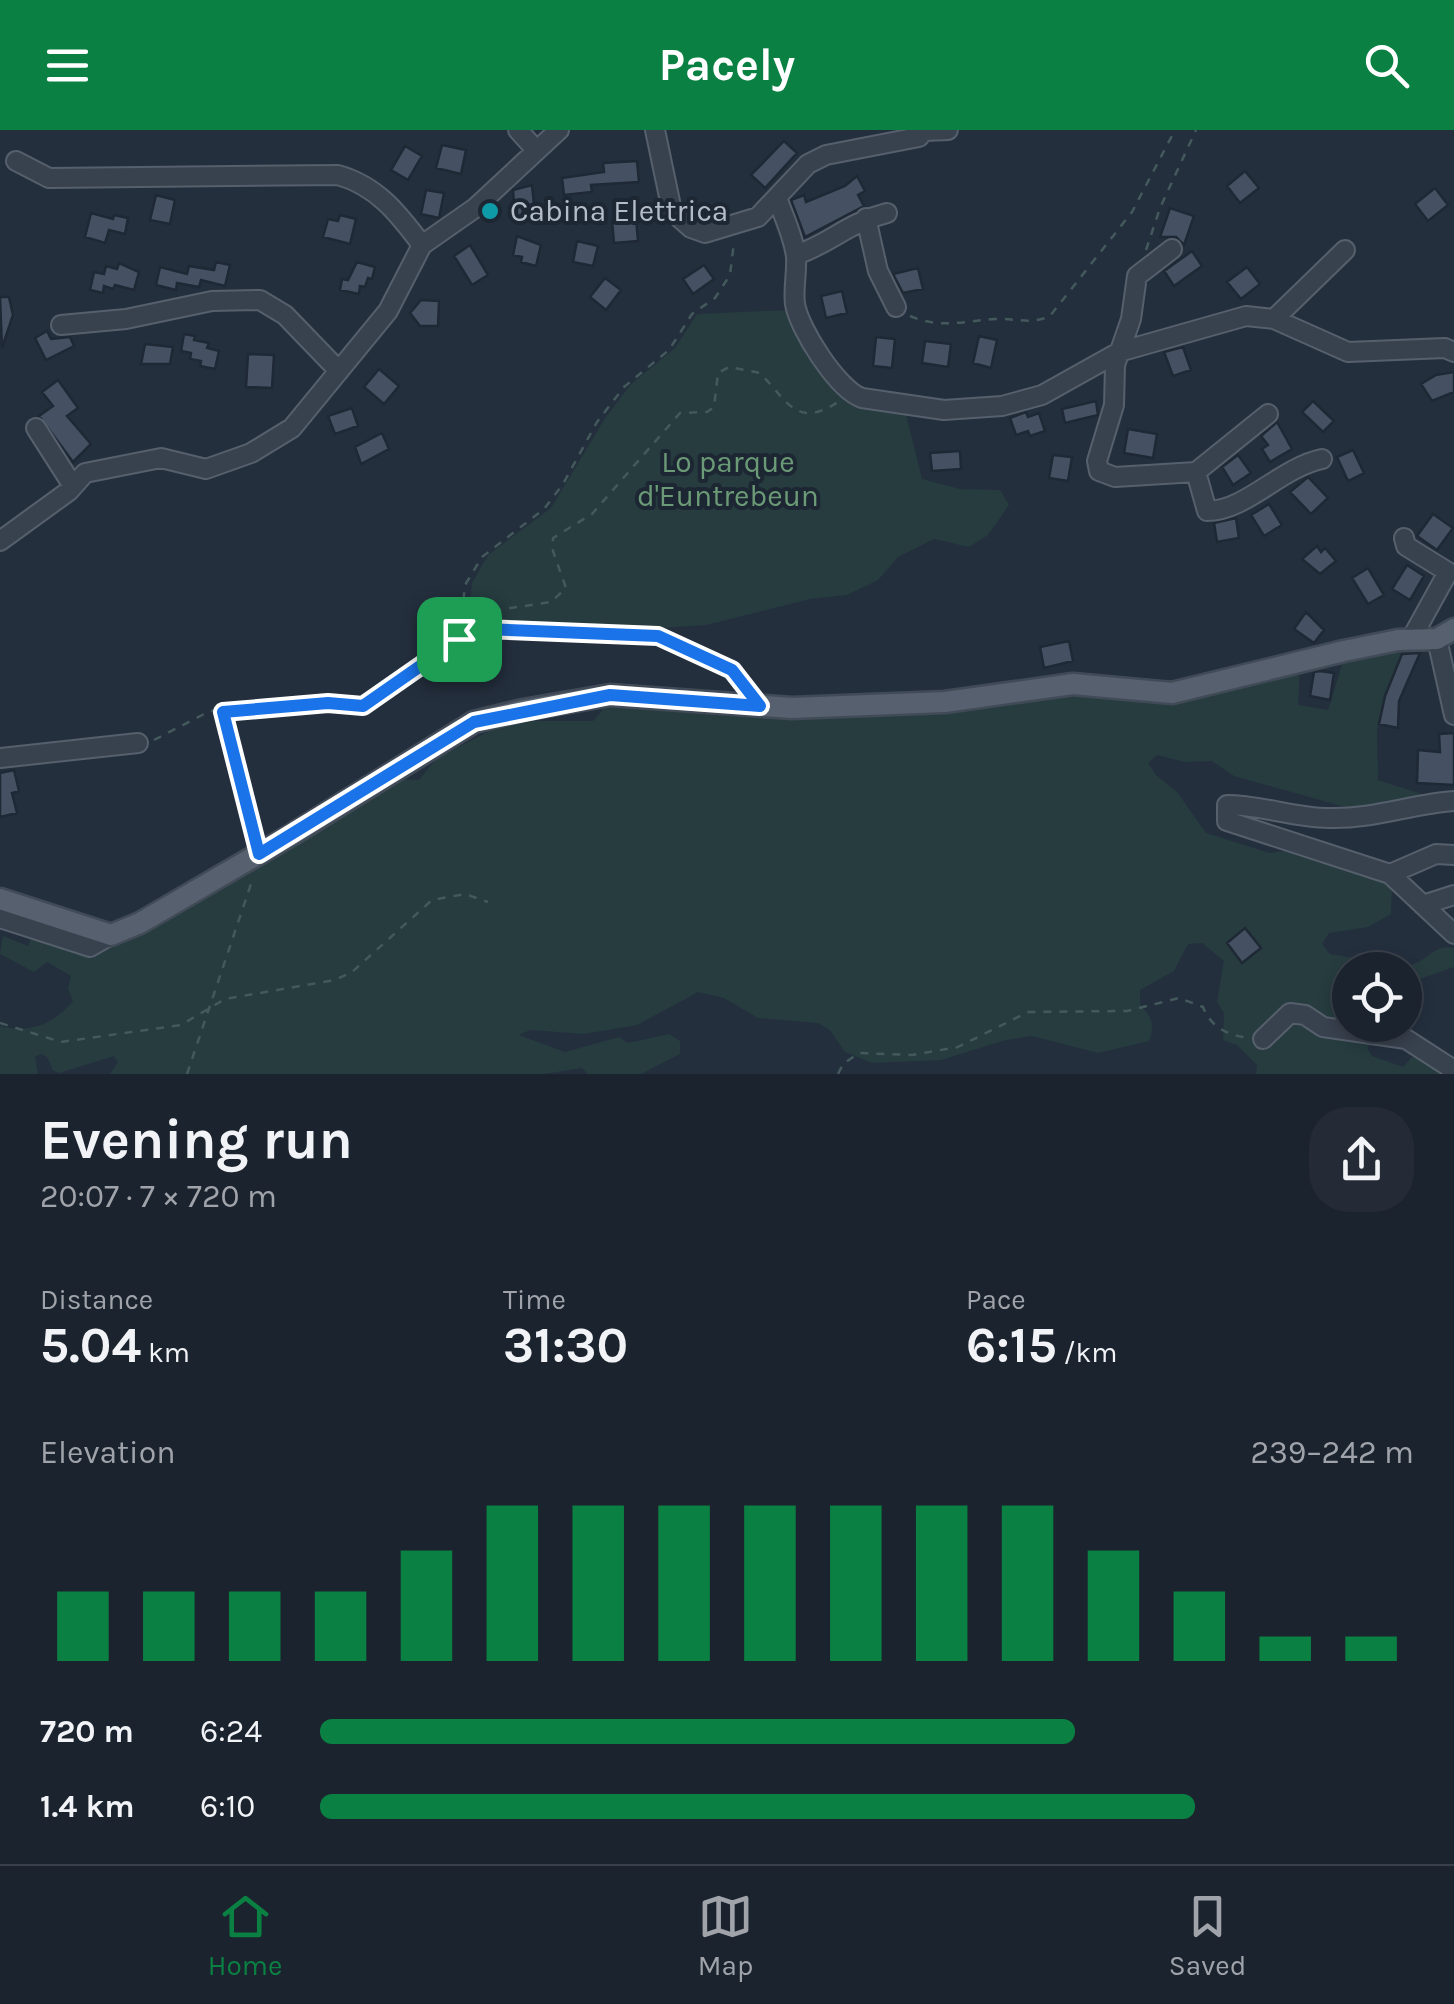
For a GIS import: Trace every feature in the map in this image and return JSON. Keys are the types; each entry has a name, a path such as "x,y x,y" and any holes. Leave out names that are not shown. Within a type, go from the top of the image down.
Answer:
{"main road":[{"path":"0,898 111,934 140,923 259,854 474,722 610,695 760,706 862,707 946,702 1073,684 1172,692 1344,651 1445,634"}],"street":[{"path":"518,130 536,149"},
{"path":"0,541 86,473 161,458 206,468 251,453 292,428 388,311 422,245 475,208 559,130"},
{"path":"655,130 664,183 677,219 705,232 736,226 758,216 808,164 817,160 919,137 924,130 948,130"},
{"path":"16,160 50,178 338,175 366,185 396,210 422,245"},
{"path":"778,197 796,254 795,304 800,320 850,394 944,410 1002,406 1042,395 1119,352 1228,319 1258,316 1274,319 1348,352 1445,348 1454,352"},
{"path":"796,254 866,218 887,213"},
{"path":"866,218 878,270 896,307"},
{"path":"1172,249 1138,276 1131,319 1119,352 1111,424 1097,460 1100,472 1115,477 1196,472 1268,414"},
{"path":"1274,319 1345,250"},
{"path":"61,325 126,318 212,301 260,300 285,315 340,371"},
{"path":"36,428 74,486"},
{"path":"1196,472 1207,512 1224,511 1298,464 1322,459"},
{"path":"1404,538 1406,546 1448,572 1410,640"},
{"path":"1445,634 1454,716"},
{"path":"0,758 138,743"},
{"path":"1454,801 1388,816 1328,818 1228,805 1227,821 1390,874 1454,934"},
{"path":"1390,874 1436,854 1454,854"},
{"path":"1423,905 1454,895"},
{"path":"0,918 90,947 111,934"},
{"path":"1263,1038 1290,1013 1305,1015 1323,1026 1406,1039 1454,1070"}],"path":[{"path":"896,307 913,318 946,324 996,319 1037,322 1050,316 1132,212 1175,130"},
{"path":"1138,276 1160,208 1196,130"},
{"path":"459,639 465,585 482,557 504,536 544,510 597,422 624,387 669,350 692,314 715,298 734,262 736,226"},
{"path":"459,639 471,614 551,602 566,588 553,538 592,514 680,413 707,412 714,407 718,373 729,367 760,373 784,403 806,415 823,412 850,394"},
{"path":"138,743 166,734 198,714 328,703 363,706 459,639 483,629 658,636 732,670 760,706"},
{"path":"187,1074 259,854 223,712"},
{"path":"0,1023 61,1042 181,1025 195,1019 210,1005 335,980 352,972 432,900 465,894 488,902"},
{"path":"838,1074 843,1064 859,1053 912,1055 958,1048 1028,1012 1126,1011 1179,998 1203,1007 1208,1021 1226,1032 1263,1038"}],"green space":[{"name":"Lo parque d'Euntrebeun","path":"790,310 847,402 905,410 922,479 960,489 1000,490 1009,505 988,535 969,547 934,539 898,557 878,580 847,595 810,599 706,625 662,628 521,621 471,625 468,620 472,583 488,555 551,508 630,385 675,348 697,314"},
{"path":"1406,644 1385,696 1377,731 1378,780 1431,797 1392,806 1352,809 1234,776 1212,761 1185,762 1157,755 1148,763 1177,792 1206,833 1270,853 1298,849 1379,876 1392,886 1391,914 1368,927 1329,933 1322,944 1332,954 1332,1042 1368,1042 1372,1056 1403,1067 1416,1053 1443,1074 1256,1074 1257,1065 1237,1045 1223,1040 1224,1013 1217,1002 1224,961 1202,943 1188,944 1174,971 1140,990 1140,1005 1151,1022 1149,1041 1098,1053 1032,1036 941,1060 872,1063 845,1052 830,1030 818,1023 758,1018 724,998 698,992 637,1025 584,1034 530,1030 519,1035 565,1052 619,1037 628,1043 669,1034 680,1041 680,1054 641,1074 588,1074 582,1068 544,1074 110,1074 118,1062 114,1056 59,1073 41,1054 35,1057 38,1074 0,1074 0,1026 21,1029 40,1025 58,1016 73,1001 68,988 71,976 47,962 34,972 0,954 3,936 28,946 33,932 98,950 110,947 396,779 419,780 437,758 509,721 593,721 602,711 602,702 718,709 1082,688 1125,695 1300,666 1298,705 1328,710 1344,658"},
{"path":"1441,948 1454,948 1454,967 1422,978 1422,960"}],"building":[{"path":"784,141 797,153 765,188 751,175"},
{"path":"442,145 466,150 461,174 436,168"},
{"path":"405,146 422,156 408,180 391,170"},
{"path":"637,161 639,182 591,185 592,192 564,195 562,178 604,172 603,163"},
{"path":"1245,171 1259,188 1240,203 1227,186"},
{"path":"857,176 865,191 858,195 864,206 805,237 791,200 804,195 806,202 845,186"},
{"path":"532,185 535,214 515,216 513,190"},
{"path":"1435,188 1448,205 1428,221 1415,204"},
{"path":"426,190 444,193 439,218 421,214"},
{"path":"156,195 175,200 170,224 150,220"},
{"path":"1170,208 1194,216 1184,245 1176,237 1160,237"},
{"path":"91,213 128,218 125,234 109,230 105,243 85,237"},
{"path":"340,215 356,219 350,244 323,237 328,219 338,221"},
{"path":"636,219 638,241 614,243 612,221"},
{"path":"517,236 541,245 536,266 513,255"},
{"path":"577,241 598,246 593,266 573,262"},
{"path":"470,245 488,275 472,285 454,256"},
{"path":"1192,251 1202,266 1174,286 1164,271"},
{"path":"216,262 230,265 225,286 201,280 199,287 177,283 176,290 156,285 160,267 187,274 189,266 214,270"},
{"path":"357,262 375,267 372,279 368,278 365,287 360,286 359,294 340,290 342,279 348,280"},
{"path":"119,263 139,272 134,290 115,285 113,289 104,286 103,293 90,290 94,272 104,274 106,266 117,269"},
{"path":"704,265 714,279 693,294 683,279"},
{"path":"1247,267 1260,284 1241,299 1227,282"},
{"path":"918,268 923,289 903,293 893,274"},
{"path":"605,278 621,290 606,310 590,297"},
{"path":"842,291 847,313 826,318 821,296"},
{"path":"0,297 9,297 13,315 2,348"},
{"path":"421,300 439,301 438,326 420,326 410,313"},
{"path":"47,331 51,339 70,337 74,346 46,360 35,338"},
{"path":"184,334 195,336 194,340 209,343 207,348 219,351 215,369 200,366 201,361 190,359 191,353 181,351"},
{"path":"979,336 997,340 991,368 973,363"},
{"path":"876,337 895,339 892,368 873,366"},
{"path":"925,341 951,344 948,367 922,363"},
{"path":"145,344 173,347 170,364 141,364"},
{"path":"1183,347 1191,370 1173,376 1164,352"},
{"path":"248,354 274,355 272,388 246,387"},
{"path":"379,369 399,386 384,404 364,387"},
{"path":"1454,372 1454,392 1432,401 1421,384 1436,375"},
{"path":"58,380 78,408 67,416 91,444 73,462 39,416 53,406 42,392"},
{"path":"1096,401 1098,415 1065,423 1062,409"},
{"path":"1313,401 1334,421 1323,432 1302,412"},
{"path":"352,408 358,426 335,434 328,416"},
{"path":"1026,412 1028,417 1039,413 1045,431 1016,435 1010,418"},
{"path":"1277,422 1292,449 1270,462 1262,449 1268,445 1261,436"},
{"path":"1128,429 1157,434 1153,458 1124,453"},
{"path":"382,433 389,449 361,464 355,447"},
{"path":"1353,450 1364,473 1348,481 1337,457"},
{"path":"960,451 961,469 932,471 930,453"},
{"path":"1053,455 1072,457 1068,481 1049,478"},
{"path":"1238,455 1251,473 1233,485 1222,467"},
{"path":"1308,477 1328,498 1311,514 1290,492"},
{"path":"1269,504 1282,525 1264,536 1251,515"},
{"path":"1433,514 1453,528 1437,550 1417,536"},
{"path":"1236,518 1239,538 1217,542 1214,523"},
{"path":"1317,546 1321,552 1325,548 1336,561 1320,574 1302,559"},
{"path":"1407,565 1424,576 1410,600 1392,589"},
{"path":"1368,568 1384,595 1368,604 1352,578"},
{"path":"1306,612 1324,630 1314,643 1294,629"},
{"path":"1069,641 1073,661 1044,668 1040,647"},
{"path":"1420,653 1399,701 1398,728 1379,724 1385,696 1402,654"},
{"path":"1314,672 1334,673 1330,700 1310,696"},
{"path":"1454,733 1454,785 1417,783 1418,750 1440,752 1439,734"},
{"path":"14,770 19,791 12,793 17,813 0,817 0,773"},
{"path":"1245,928 1261,948 1242,963 1227,943"}],"place":[{"name":"Cabina Elettrica","path":"490,211"}],"route":[{"path":"483,629 658,636 732,670 760,706 610,695 474,722 259,854 223,712 328,703 363,706 459,639 483,629"}]}
